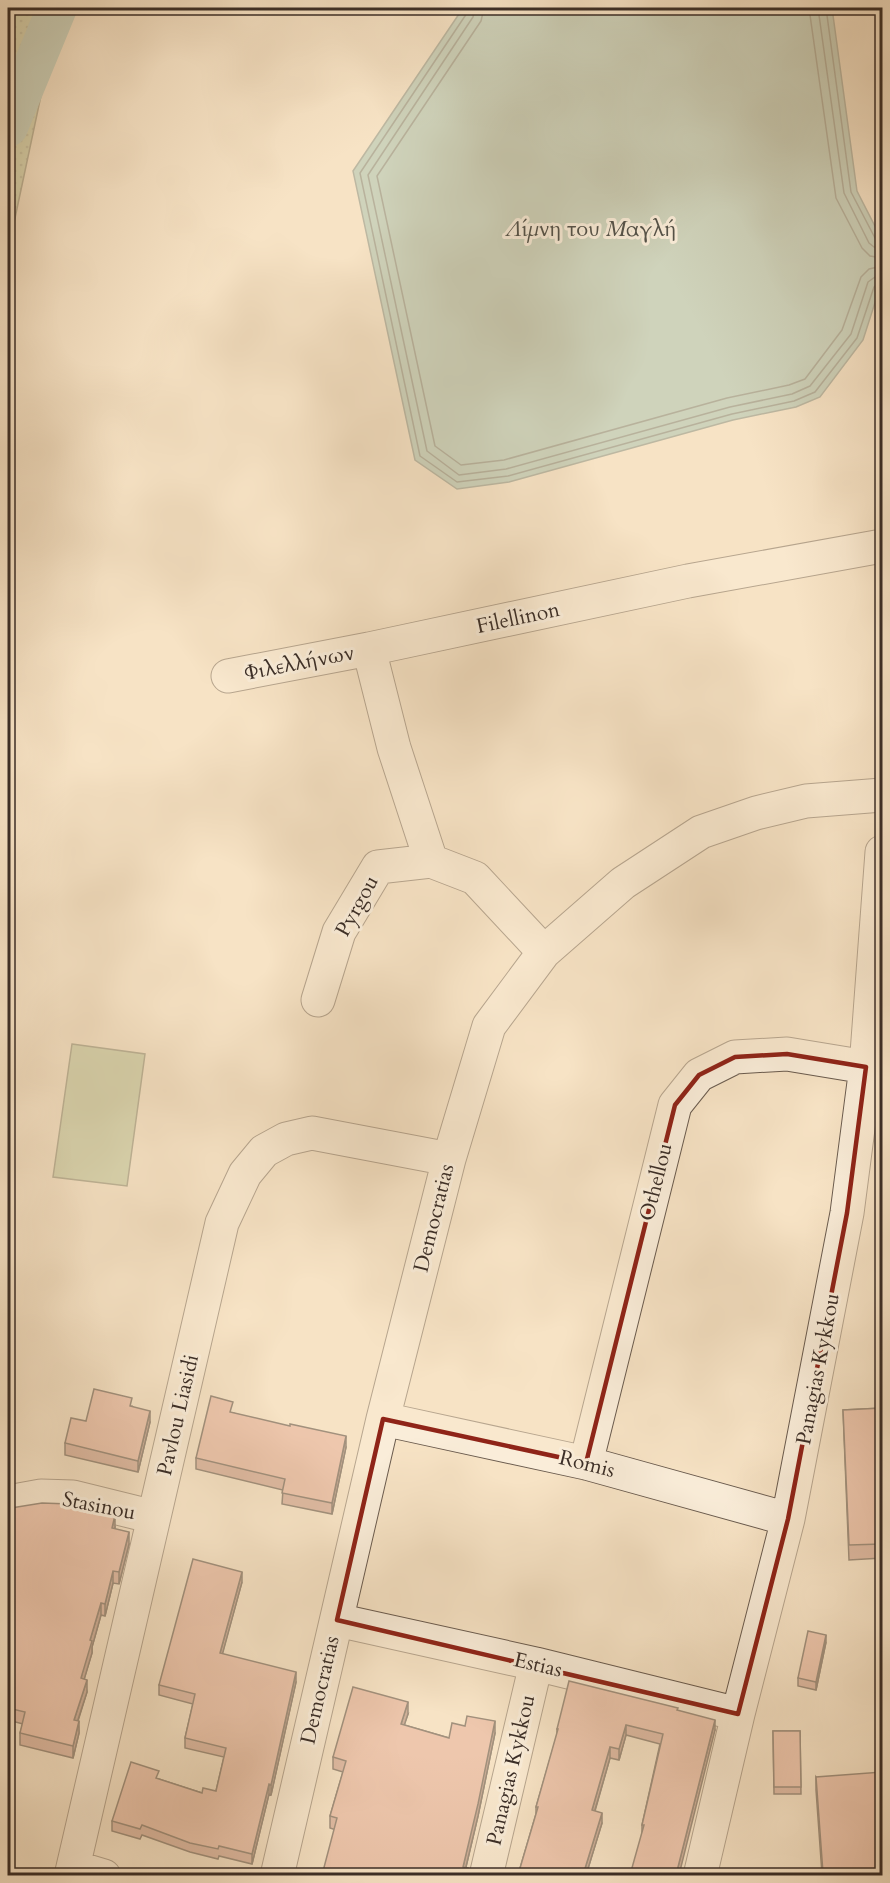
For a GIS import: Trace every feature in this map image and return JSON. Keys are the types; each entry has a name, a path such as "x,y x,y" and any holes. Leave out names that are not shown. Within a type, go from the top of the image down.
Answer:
{"street":[{"name":"Filellinon","path":"369,649 688,581 882,546"},
{"name":"Φιλελλήνων","path":"228,676 369,649"},
{"path":"369,649 394,748 431,861"},
{"name":"Democratias","path":"277,1875 383,1419 449,1159 489,1026 544,952 623,883 701,832 756,813 806,801 882,795"},
{"name":"Panagias Kykkou","path":"700,1875 788,1519 847,1213 866,1067 882,852"},
{"name":"Pyrgou","path":"318,1000 339,932 378,867 431,861 475,878 544,952"},
{"name":"Othellou","path":"586,1463 675,1105 699,1075 735,1057 787,1054 866,1067"},
{"name":"Pavlou Liasidi","path":"83,1873 154,1517 222,1223 244,1174 264,1150 286,1139 312,1133 449,1159"},
{"name":"Romis","path":"383,1419 586,1463 788,1519"},
{"name":"Stasinou","path":"8,1502 41,1496 72,1497 154,1517"},
{"name":"Estias","path":"337,1620 536,1664 738,1714"},
{"name":"Panagias Kykkou","path":"486,1875 536,1664"}],"highlighted area":[{"path":"787,1054 866,1067 847,1213 788,1519 738,1714 337,1620 383,1419 586,1463 675,1105 699,1075 735,1057"}],"green space":[{"path":"8,8 63,8 46,72 8,251"},
{"path":"72,1044 145,1054 127,1186 53,1177"}],"water":[{"name":"Λίμνη του Μαγλή","path":"463,8 832,8 857,191 882,240 882,281 863,340 820,397 796,407 733,420 509,482 457,489 415,460 353,171"}],"building":[{"path":"94,1389 132,1398 130,1406 150,1411 138,1461 65,1443 71,1418 86,1421"},
{"path":"211,1396 233,1402 230,1412 346,1436 332,1503 282,1493 285,1479 196,1458"},
{"path":"882,1408 882,1544 849,1545 843,1410"},
{"path":"42,1503 69,1504 115,1515 112,1528 129,1532 119,1572 113,1571 105,1604 101,1603 90,1640 92,1641 81,1678 87,1680 74,1720 79,1721 73,1746 20,1733 25,1712 8,1708 8,1508"},
{"path":"193,1559 242,1572 220,1653 296,1672 271,1785 269,1784 252,1854 219,1846 218,1849 190,1843 142,1825 140,1829 112,1821 131,1762 159,1771 156,1778 202,1793 203,1788 216,1791 226,1748 185,1738 195,1694 159,1685"},
{"path":"808,1631 826,1635 816,1682 798,1678"},
{"path":"569,1681 678,1708 677,1710 715,1720 676,1875 630,1875 644,1825 642,1825 663,1734 626,1725 619,1749 610,1747 592,1810 602,1813 583,1875 518,1875 538,1807 536,1807"},
{"path":"353,1687 408,1702 401,1724 449,1738 452,1723 465,1726 467,1716 495,1721 463,1867 468,1868 466,1875 322,1875 337,1818 330,1816 346,1761 333,1757"},
{"path":"773,1731 800,1731 801,1787 774,1787"},
{"path":"882,1772 882,1875 805,1875 823,1873 816,1777"},
{"path":"8,1868 37,1875 8,1875"}],"waterway":[{"path":"8,127 57,8"}]}
